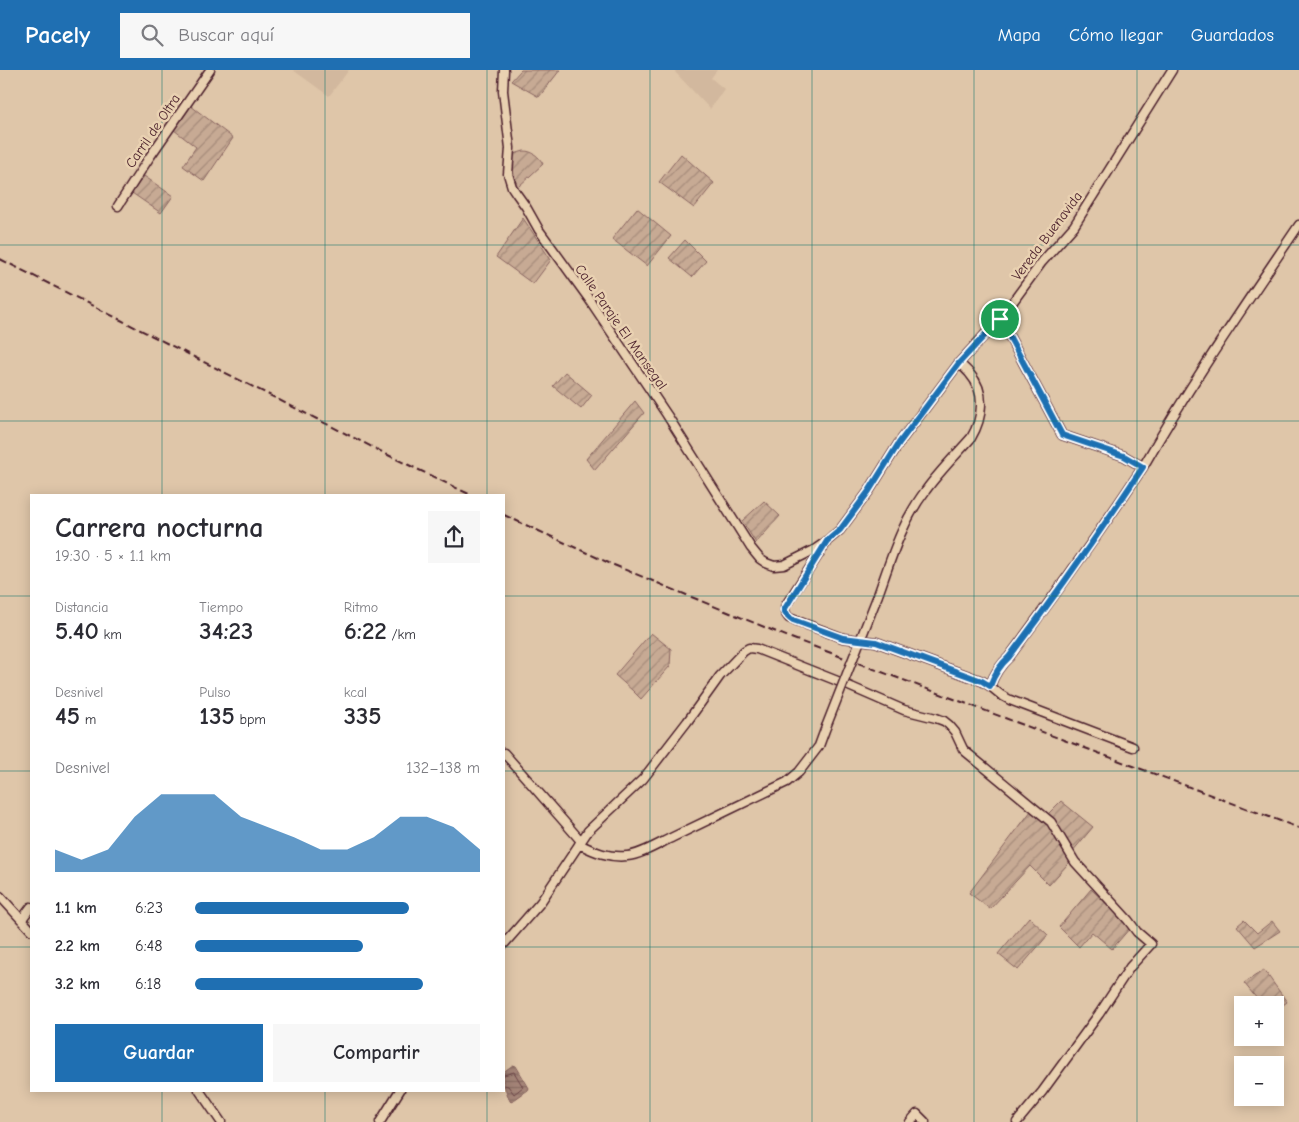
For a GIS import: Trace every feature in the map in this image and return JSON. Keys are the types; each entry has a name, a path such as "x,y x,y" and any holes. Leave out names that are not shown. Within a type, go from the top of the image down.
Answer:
{"street":[{"name":"Carril de Oltra","path":"118,206 210,70"},
{"name":"Calle Paraje El Mansegal","path":"504,70 504,91 510,148 508,174 516,194 526,207 538,230 588,299 667,416 750,548 760,559 774,566 784,565 814,550 827,541"},
{"name":"Vereda Buenavida","path":"827,541 840,530 869,491 899,443 959,363 1000,319 1042,262 1074,226 1172,70"},
{"path":"990,686 1003,662 1009,657 1047,606 1115,510 1237,317 1299,225"},
{"path":"1000,319 1062,435 1124,456 1143,467"},
{"path":"505,754 580,843 598,854 612,856 628,856 643,851 787,782 799,772 819,746 898,540 911,513 925,490 971,438 977,428 981,407 980,392 972,375 959,363"},
{"path":"827,541 786,605 784,610 789,618 843,638 876,642 982,681 1010,700 1133,747"},
{"path":"505,943 540,903 588,831 643,779 720,676 737,657 749,648 757,649 904,710 944,721 956,732 966,752 1051,822 1075,862 1137,932 1151,944 1130,968 1042,1092 1017,1122"},
{"path":"0,896 30,929"},
{"path":"22,919 30,908"},
{"path":"200,1092 221,1122"},
{"path":"380,1122 399,1092"},
{"path":"910,1122 917,1114 925,1122"}],"shaded area":[{"path":"293,70 349,70 329,96"},
{"path":"521,70 560,70 539,97 511,81"},
{"path":"676,70 717,70 711,78 724,89 710,109 675,72"},
{"path":"191,106 233,138 204,181 183,166 196,147 174,130"},
{"path":"524,151 535,154 543,164 518,187 513,171 514,154"},
{"path":"681,154 714,183 694,208 659,182"},
{"path":"144,176 173,196 161,213 132,193"},
{"path":"637,208 671,236 647,266 612,239"},
{"path":"523,218 551,260 533,284 496,257"},
{"path":"685,240 706,261 692,277 669,258"},
{"path":"565,372 592,395 581,409 553,386"},
{"path":"635,401 644,413 595,470 586,459"},
{"path":"764,501 780,516 756,543 742,521"},
{"path":"651,633 671,649 670,666 641,699 615,675"},
{"path":"1061,801 1093,827 1072,852 1076,855 1049,885 1030,866 990,909 969,893 1031,811 1042,820"},
{"path":"1091,889 1130,928 1112,949 1092,932 1079,947 1059,927"},
{"path":"1029,917 1048,935 1018,970 998,954"},
{"path":"1244,920 1257,933 1272,921 1280,931 1255,947 1237,926"},
{"path":"1264,970 1283,996 1255,996 1244,983"}],"water":[{"path":"513,1065 516,1066 529,1088 511,1102 505,1087 506,1070"}],"railway":[{"path":"0,259 469,494"},
{"path":"505,515 609,563 791,638 1299,828"}],"route":[{"path":"1000,319 1062,435 1124,456 1143,467 1047,606 1009,657 1003,662 990,686 982,681 876,642 843,638 793,620 785,614 784,610 827,541 840,530 869,491 899,443 959,363 1000,319"}]}
